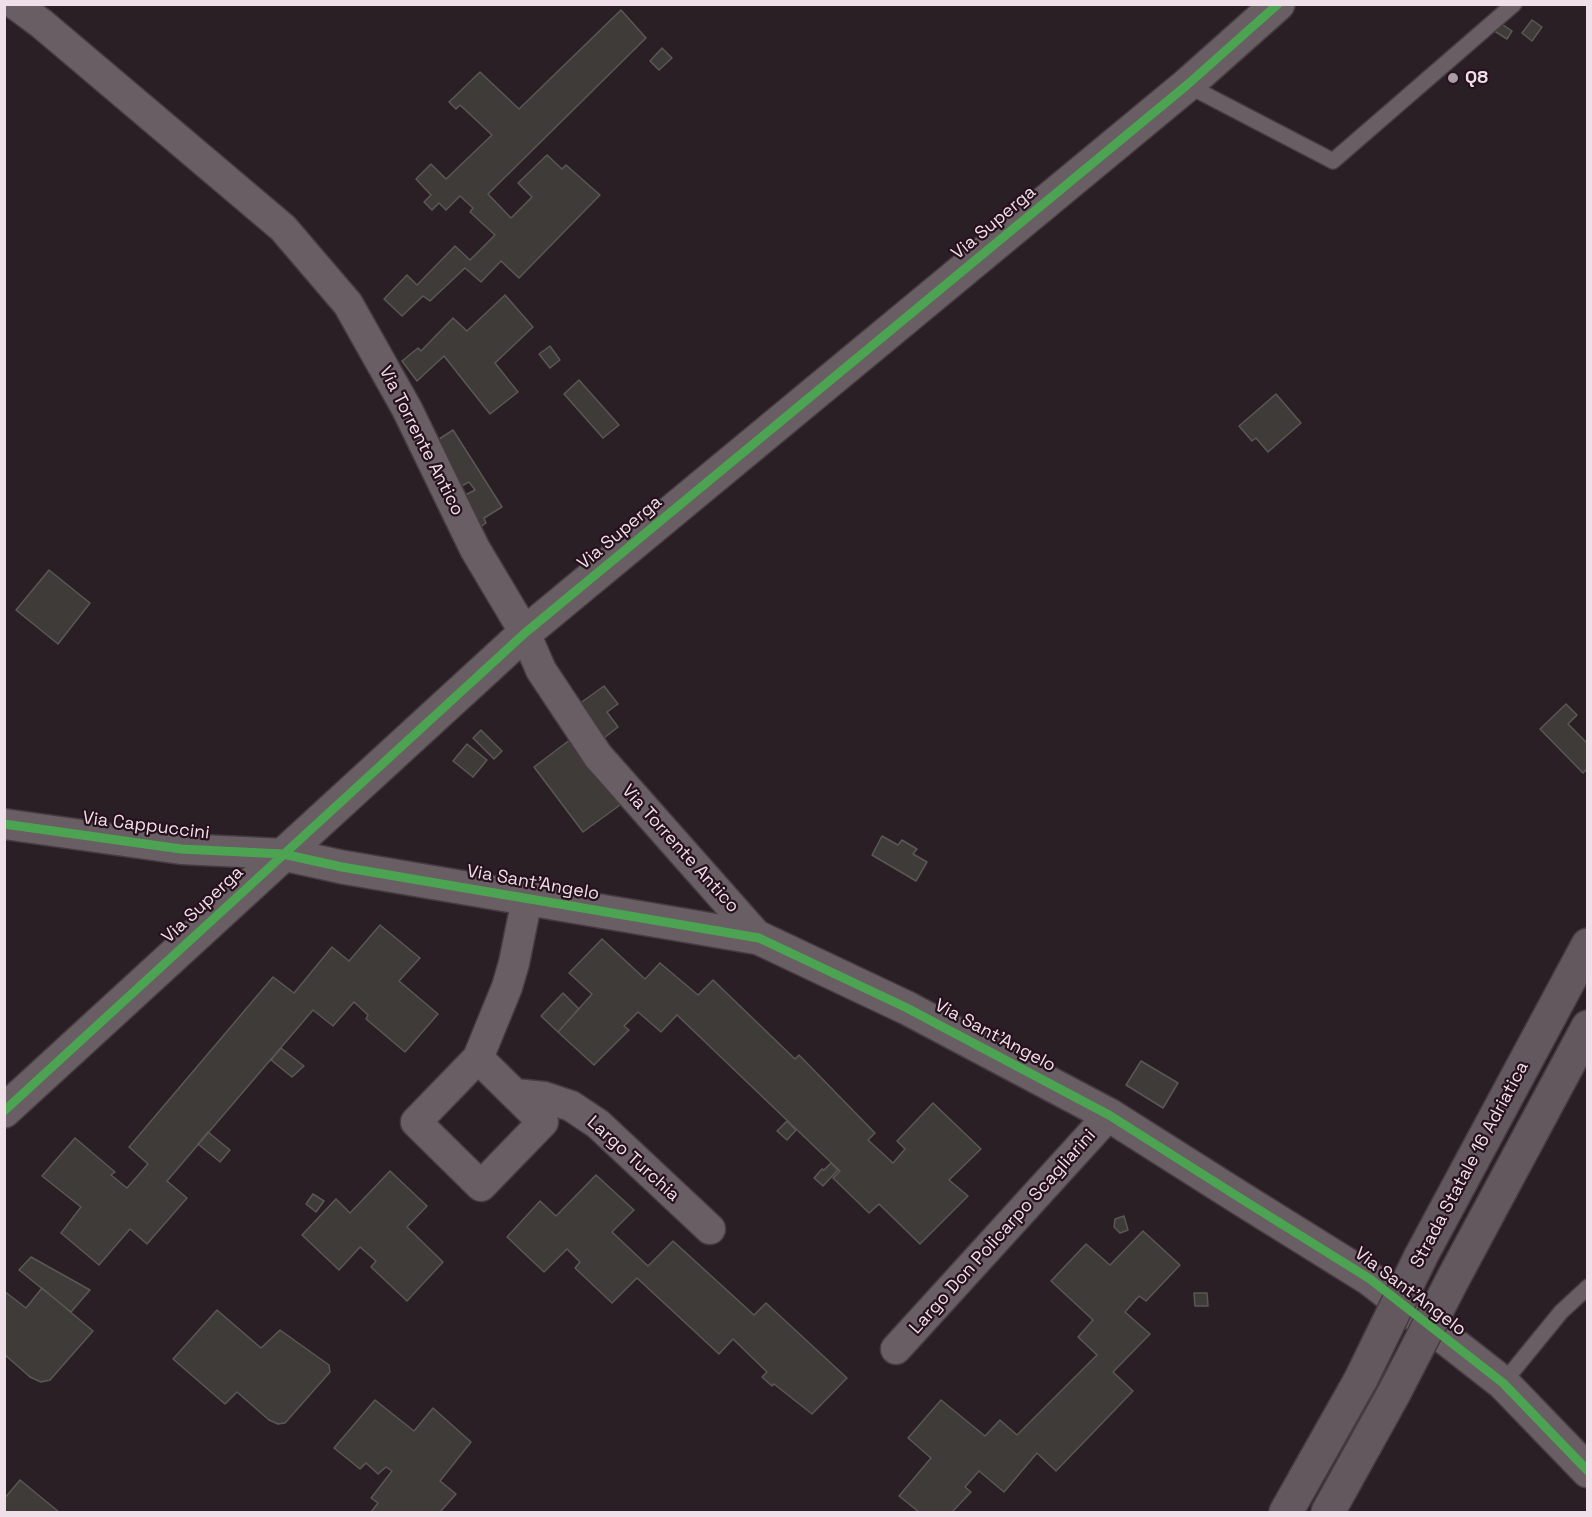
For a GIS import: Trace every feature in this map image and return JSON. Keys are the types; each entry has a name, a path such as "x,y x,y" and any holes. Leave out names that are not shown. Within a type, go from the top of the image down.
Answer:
{"highway":[{"name":"Strada Statale 16 Adriatica","path":"1286,1512 1361,1379 1421,1256 1587,945"},
{"path":"1328,1512 1394,1393 1587,1027"}],"street":[{"name":"Via Torrente Antico","path":"15,4 283,228 348,304 407,409 475,549 525,633 541,670 598,756 759,938"},
{"name":"Via Superga","path":"4,1111 525,633 1187,85 1278,4"},
{"name":"Via Cappuccini","path":"4,824 181,849 283,854"},
{"name":"Via Sant'Angelo","path":"283,854 342,867 759,938 907,1008 1109,1115 1370,1279 1503,1383 1587,1471"},
{"path":"478,1058 543,1122 481,1186 416,1122 478,1058 507,987 527,898"},
{"name":"Largo Turchia","path":"515,1095 544,1097 571,1106 598,1124 710,1229"},
{"name":"Largo Don Policarpo Scagliarini","path":"896,1349 1109,1115"}],"lane":[{"path":"1187,85 1333,161 1514,4"},
{"path":"1503,1383 1561,1312 1587,1287"}],"building":[{"path":"621,10 646,38 488,194 511,218 532,197 518,183 547,155 562,169 566,165 600,195 519,278 501,261 481,282 465,268 430,301 423,296 402,316 384,299 407,275 417,285 455,246 470,260 495,235 470,212 473,208 460,196 446,210 439,203 432,210 424,202 431,195 416,179 431,164 446,179 492,135 460,105 456,109 449,102 480,72 519,109"},
{"path":"1532,20 1542,27 1532,41 1522,33"},
{"path":"1499,22 1512,31 1507,39 1493,30"},
{"path":"662,48 672,58 659,70 650,61"},
{"path":"505,295 533,327 495,363 518,392 490,414 444,356 417,381 402,361 418,348 421,351 453,318 467,331"},
{"path":"550,346 560,360 550,368 539,354"},
{"path":"579,380 619,425 603,438 564,394"},
{"path":"1276,394 1301,423 1268,452 1256,438 1252,441 1239,426"},
{"path":"453,430 502,507 484,518 486,523 479,528 463,496 475,490 469,482 458,488 433,443"},
{"path":"49,570 90,603 58,644 16,610"},
{"path":"604,686 618,704 607,712 618,727 604,738 579,704"},
{"path":"1566,704 1577,715 1568,724 1588,744 1588,768 1583,773 1540,729"},
{"path":"481,730 502,751 494,759 473,738"},
{"path":"571,739 620,805 583,832 534,767"},
{"path":"467,744 487,760 473,777 453,761"},
{"path":"882,836 898,845 902,840 917,849 913,854 927,862 916,881 872,855"},
{"path":"380,925 420,958 399,981 438,1014 405,1052 366,1019 368,1015 354,1002 333,1026 313,1010 167,1181 187,1198 147,1244 130,1229 99,1265 61,1233 81,1207 42,1176 75,1138 115,1172 111,1175 127,1188 148,1164 129,1147 273,977 294,993 332,947 349,961"},
{"path":"602,939 645,979 660,963 698,995 713,980 795,1059 799,1055 875,1133 868,1140 893,1163 905,1149 897,1141 933,1103 981,1149 949,1180 968,1196 920,1244 879,1204 869,1213 833,1178 840,1171 677,1015 661,1032 638,1012 624,1026 629,1030 594,1065 558,1032 592,994 569,973"},
{"path":"563,993 579,1009 558,1032 541,1016"},
{"path":"281,1048 304,1066 292,1077 271,1060"},
{"path":"1141,1061 1178,1083 1163,1108 1126,1085"},
{"path":"787,1121 796,1130 787,1140 777,1131"},
{"path":"208,1132 230,1150 220,1162 198,1144"},
{"path":"831,1163 838,1170 823,1186 814,1178"},
{"path":"390,1171 427,1206 407,1227 443,1262 407,1301 371,1267 376,1261 360,1247 339,1270 302,1235 336,1199 350,1213"},
{"path":"596,1175 634,1210 612,1232 648,1266 673,1241 754,1315 766,1303 847,1378 812,1414 762,1377 767,1372 733,1339 719,1354 637,1278 612,1303 575,1268 580,1262 567,1249 544,1272 507,1237 540,1201 556,1216"},
{"path":"313,1194 324,1201 316,1212 306,1204"},
{"path":"1124,1216 1128,1230 1120,1233 1114,1227 1115,1219"},
{"path":"1143,1231 1180,1265 1146,1301 1139,1296 1125,1312 1150,1334 1113,1372 1133,1391 1056,1471 1037,1453 1004,1492 979,1471 965,1487 971,1492 952,1512 919,1512 899,1496 931,1458 908,1438 941,1400 985,1436 1000,1420 1017,1435 1097,1355 1078,1337 1093,1320 1051,1281 1086,1244 1110,1265"},
{"path":"31,1257 90,1290 71,1312 19,1270"},
{"path":"42,1288 93,1331 50,1380 41,1382 30,1377 4,1354 4,1291 26,1308"},
{"path":"1194,1293 1207,1293 1208,1306 1195,1306"},
{"path":"217,1310 261,1348 280,1330 329,1365 330,1372 285,1423 278,1424 269,1420 237,1392 225,1404 173,1359"},
{"path":"375,1400 414,1431 433,1408 471,1442 440,1481 456,1494 440,1512 371,1512 378,1503 371,1498 392,1471 386,1467 378,1474 366,1463 360,1469 334,1448"},
{"path":"20,1480 59,1512 4,1512 4,1499"}],"cycle path":[{"path":"4,1111 525,633 1187,85 1278,4"},
{"path":"4,824 181,849 283,854 342,867 759,938 907,1008 1109,1115 1370,1279 1503,1383 1588,1471"}],"place":[{"name":"Q8","path":"1453,78"}]}
